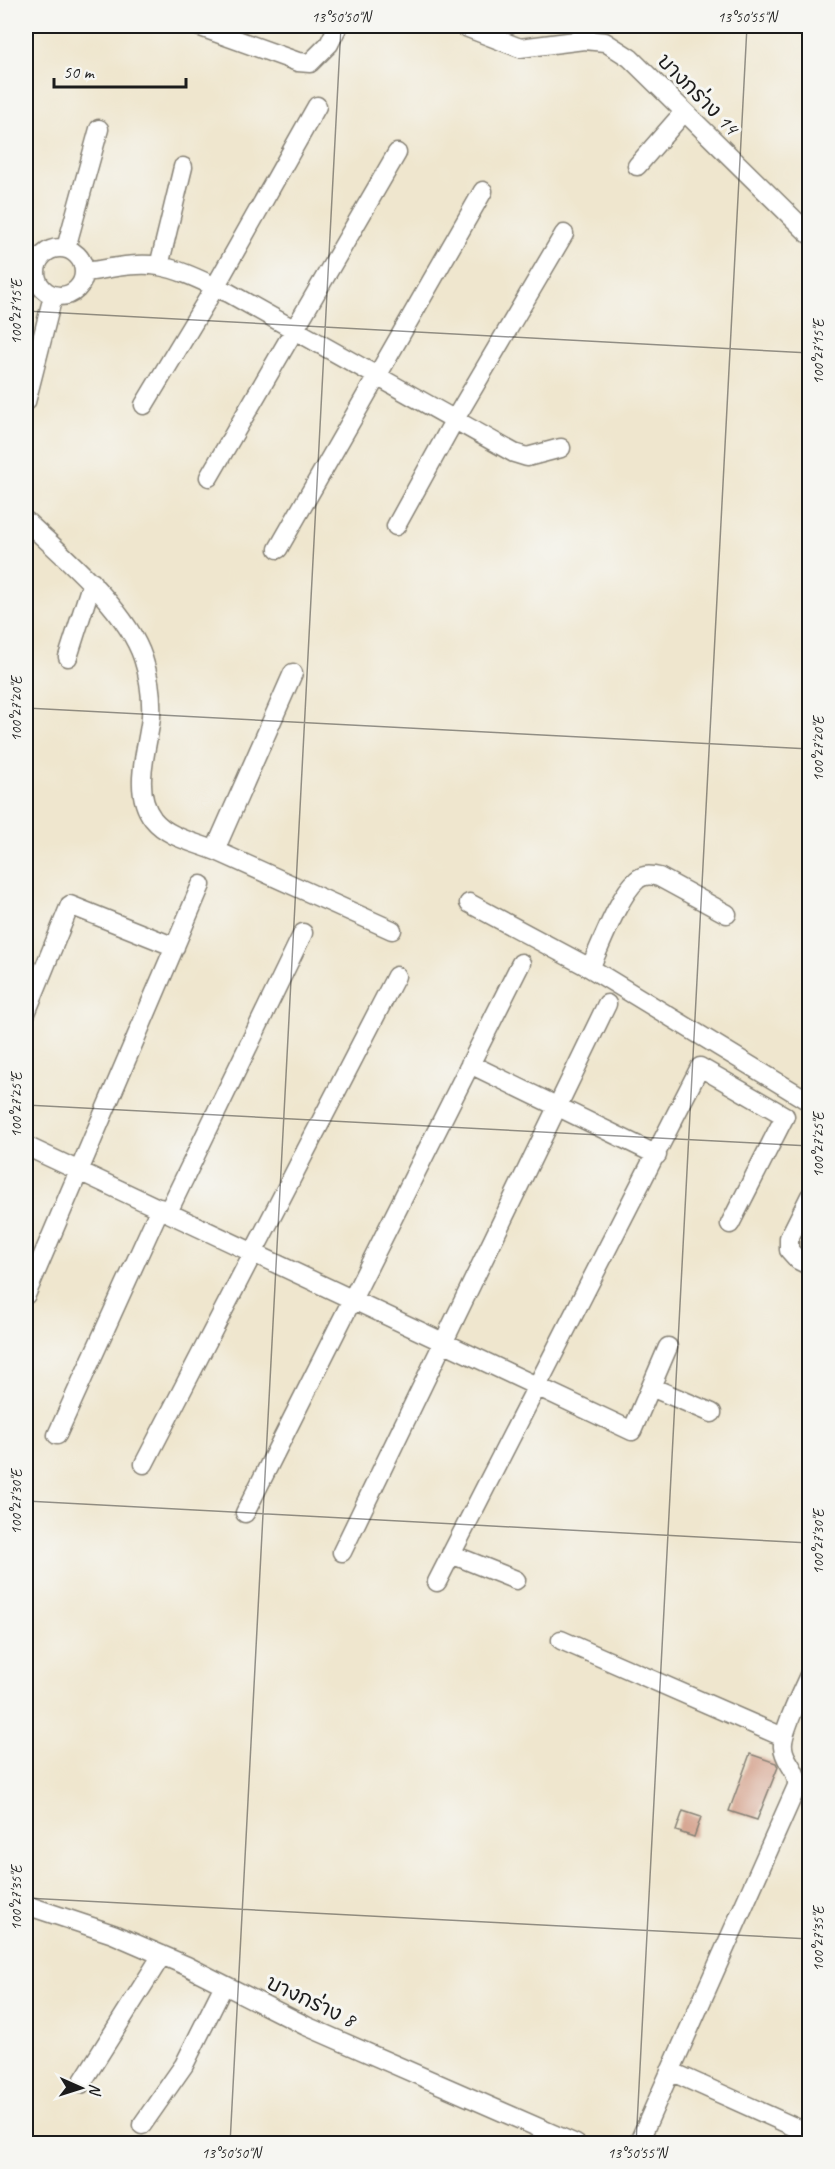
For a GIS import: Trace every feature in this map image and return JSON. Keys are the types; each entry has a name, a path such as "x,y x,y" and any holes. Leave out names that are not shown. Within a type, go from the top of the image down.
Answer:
{"street":[{"path":"198,26 298,62 310,63 329,44 338,26"},
{"name":"บางกร่าง 14","path":"463,26 520,48 584,40 605,42 630,58 810,235"},
{"path":"144,405 215,287 317,106"},
{"path":"637,166 684,112"},
{"path":"66,248 99,129"},
{"path":"210,477 397,153"},
{"path":"159,266 183,167"},
{"path":"278,549 483,191"},
{"path":"396,526 454,419 564,234"},
{"path":"66,248 76,253 82,261 85,272 83,281 71,294 53,296 44,291 31,272 49,250 66,248"},
{"path":"85,272 127,266 159,266 215,287 375,377 527,457 561,448"},
{"path":"26,402 53,296"},
{"path":"26,521 92,582 134,639 143,659 150,695 151,716 143,769 144,802 153,819 167,832 215,850 392,930"},
{"path":"68,657 92,582"},
{"path":"215,850 293,673"},
{"path":"590,968 626,894 638,878 649,875 659,877 727,914"},
{"path":"26,1294 201,885"},
{"path":"469,903 590,968 810,1102"},
{"path":"26,1013 70,905 175,946"},
{"path":"57,1435 164,1210 303,933"},
{"path":"245,1513 521,963"},
{"path":"144,1464 396,976"},
{"path":"342,1552 607,1004"},
{"path":"470,1064 657,1155"},
{"path":"436,1582 657,1155 700,1067 785,1116 730,1224"},
{"path":"26,1146 632,1431 668,1347"},
{"path":"810,1196 789,1238 789,1250 798,1260 810,1266"},
{"path":"651,1387 712,1413"},
{"path":"451,1554 516,1580"},
{"path":"561,1640 783,1737"},
{"path":"638,2144 796,1786 803,1778 783,1750 783,1737 810,1673"},
{"name":"บางกร่าง 8","path":"26,1905 113,1934 162,1955 306,2026 576,2144"},
{"path":"81,2084 162,1955"},
{"path":"142,2125 184,2064 224,1985"},
{"path":"670,2071 810,2134"}],"building":[{"path":"750,1754 776,1763 778,1767 757,1820 729,1811"},
{"path":"683,1811 701,1817 694,1837 676,1831"}]}
